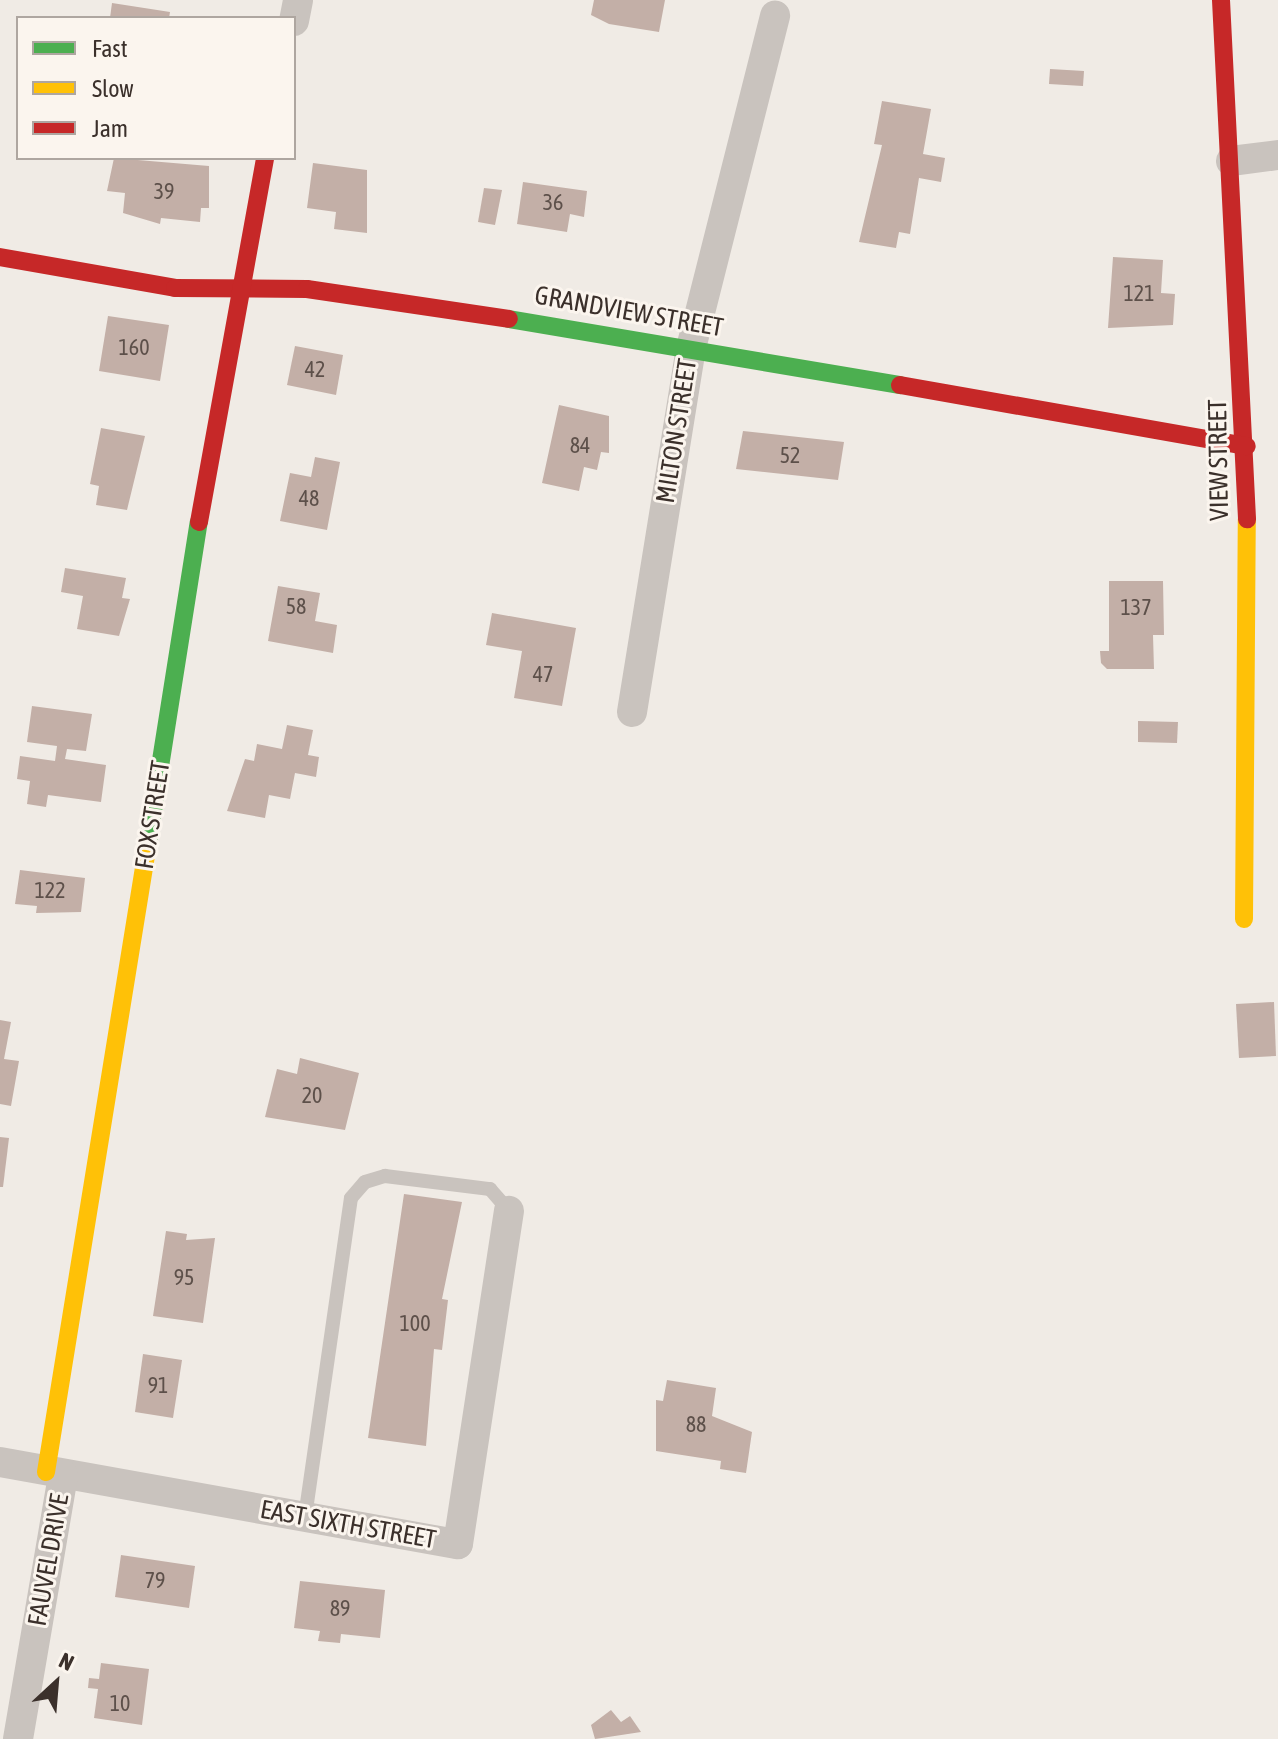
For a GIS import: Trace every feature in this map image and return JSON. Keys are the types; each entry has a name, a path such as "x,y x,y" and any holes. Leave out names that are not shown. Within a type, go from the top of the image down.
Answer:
{"street":[{"name":"VIEW STREET","path":"1221,0 1247,446 1244,919"},
{"name":"MILTON STREET","path":"632,712 691,348 775,15"},
{"path":"1231,161 1278,155"},
{"name":"FOX STREET","path":"55,1474 236,294 265,160"},
{"name":"GRANDVIEW STREET","path":"0,257 236,294 307,289 691,348 1247,446"},
{"name":"EAST SIXTH STREET","path":"0,1462 458,1544 509,1211"},
{"name":"FAUVEL DRIVE","path":"18,1739 55,1474"}],"lane":[{"path":"305,1518 351,1198 365,1182 385,1176 490,1189 509,1211"}],"building":[{"path":"594,0 665,0 659,32 609,24 591,15"},
{"path":"112,3 170,12 169,16 110,16"},
{"path":"1050,69 1084,71 1083,86 1049,84"},
{"path":"882,101 931,109 923,154 945,158 941,182 919,178 910,234 899,232 896,248 859,242 882,145 874,144"},
{"path":"114,160 209,166 209,208 201,208 200,222 161,218 160,224 123,213 125,193 107,191"},
{"path":"313,163 367,170 367,233 334,229 336,212 307,208"},
{"path":"523,182 587,191 584,217 570,214 567,232 517,224"},
{"path":"484,188 502,190 495,225 478,222"},
{"path":"1113,257 1163,260 1161,293 1175,294 1173,325 1108,328"},
{"path":"108,316 169,325 160,381 99,371"},
{"path":"295,346 343,355 336,395 287,385"},
{"path":"559,405 609,416 609,453 601,452 597,470 584,467 579,491 542,483"},
{"path":"101,428 145,436 127,510 96,505 99,486 90,484"},
{"path":"743,431 844,442 838,480 736,469"},
{"path":"315,457 340,462 327,530 280,521 290,473 311,477"},
{"path":"65,568 126,578 122,598 130,599 119,636 77,629 83,596 61,592"},
{"path":"1109,581 1163,581 1164,635 1153,635 1154,669 1107,669 1101,663 1100,651 1109,651"},
{"path":"278,586 320,593 315,621 337,625 333,653 268,641"},
{"path":"492,613 576,628 562,706 514,698 522,651 486,645"},
{"path":"32,706 92,714 86,751 67,749 65,759 106,765 101,802 48,795 46,807 27,804 30,781 17,779 20,756 55,761 57,746 27,742"},
{"path":"1138,721 1178,722 1177,743 1138,742"},
{"path":"287,725 313,730 308,755 319,757 316,777 295,773 290,799 269,795 265,818 227,811 245,759 254,761 257,744 282,749"},
{"path":"20,870 85,878 81,912 36,913 37,906 15,904"},
{"path":"1274,1002 1276,1056 1239,1058 1236,1004"},
{"path":"0,1020 11,1022 4,1059 19,1061 11,1106 0,1104"},
{"path":"300,1058 359,1073 345,1130 265,1117 277,1069 297,1074"},
{"path":"0,1137 9,1138 3,1187 0,1187"},
{"path":"404,1194 462,1202 442,1299 448,1300 442,1350 434,1349 426,1446 368,1438"},
{"path":"166,1231 187,1234 186,1240 215,1238 203,1323 153,1316"},
{"path":"143,1354 182,1360 173,1418 135,1412"},
{"path":"667,1380 716,1388 712,1416 752,1432 746,1473 720,1469 721,1461 656,1451 656,1400 663,1401"},
{"path":"121,1555 195,1566 189,1608 115,1597"},
{"path":"300,1581 385,1590 380,1638 341,1634 340,1643 318,1641 320,1631 294,1628"},
{"path":"101,1663 149,1669 142,1725 94,1718 98,1689 88,1688 89,1678 99,1679"},
{"path":"611,1710 621,1722 630,1716 641,1732 595,1739 591,1725"}],"traffic: fast":[{"path":"509,319 900,385"},
{"path":"146,855 199,522"}],"traffic: slow":[{"path":"1244,919 1247,519"},
{"path":"46,1472 146,855"}],"traffic: jam":[{"path":"1221,0 1247,519"},
{"path":"199,522 265,160"},
{"path":"0,257 175,288 307,289 509,319"},
{"path":"900,385 1247,446"}]}
